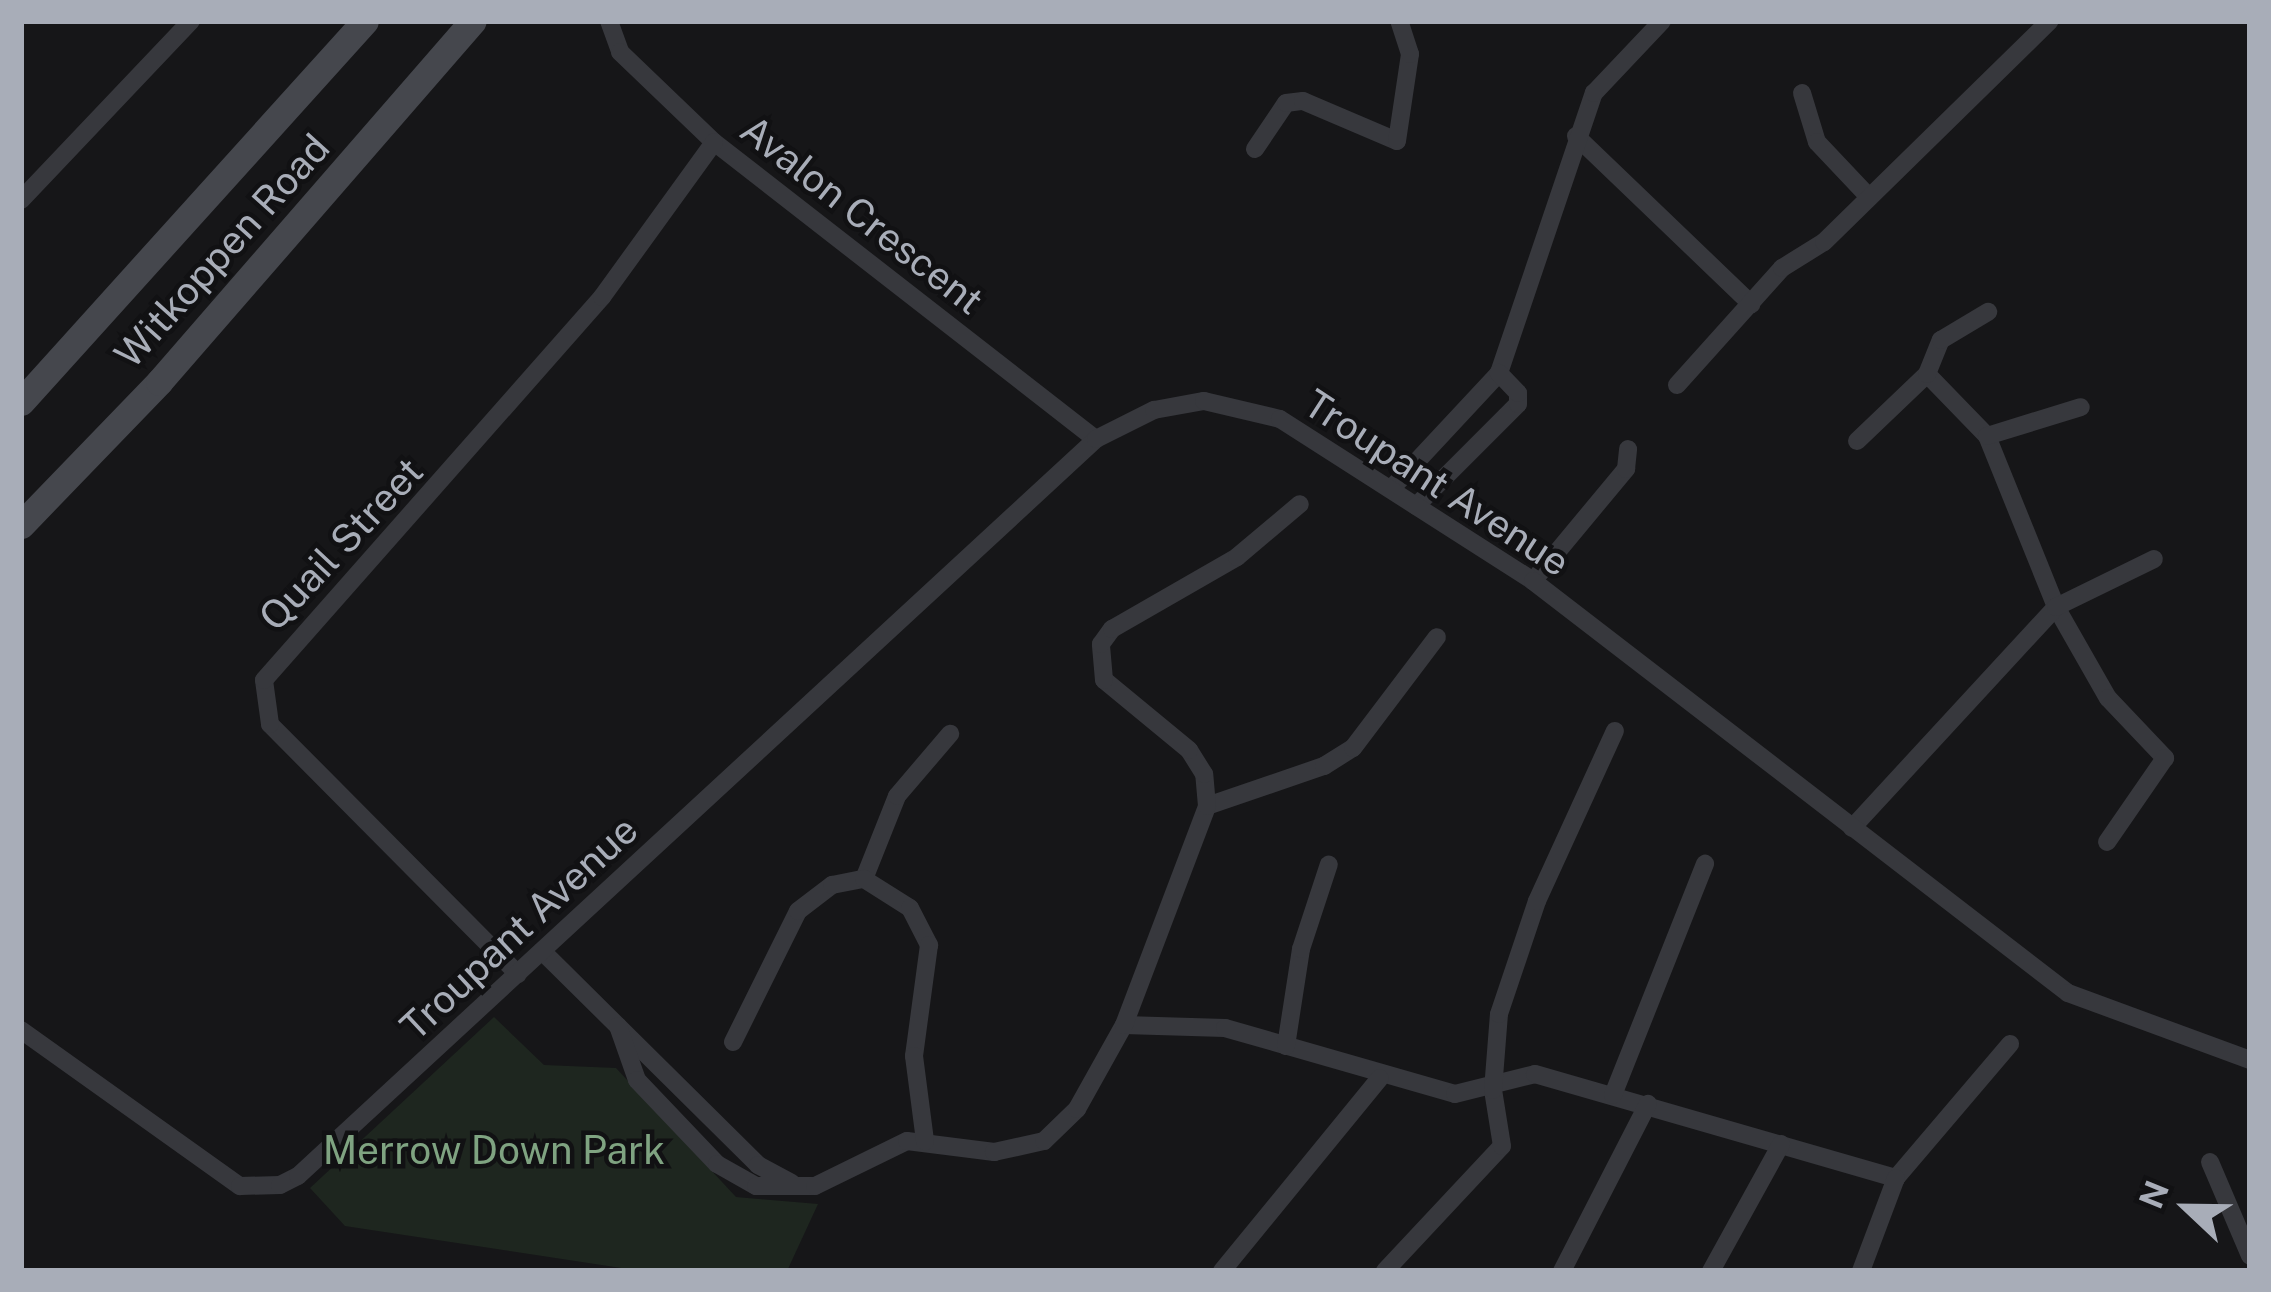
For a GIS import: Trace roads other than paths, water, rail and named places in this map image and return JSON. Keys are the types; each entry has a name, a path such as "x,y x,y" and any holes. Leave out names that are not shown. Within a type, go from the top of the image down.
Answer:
{"main road":[{"name":"Witkoppen Road","path":"21,402 365,21"},
{"name":"Witkoppen Road","path":"21,525 159,382 473,21"}],"street":[{"path":"21,200 191,21"},
{"path":"1255,149 1286,103 1303,101 1397,142 1410,54 1399,21"},
{"path":"1391,489 1499,373 1576,136 1598,83 1662,21"},
{"path":"1677,385 1751,304 2050,21"},
{"name":"Avalon Crescent","path":"609,22 620,52 714,142 1096,439"},
{"path":"1802,93 1817,142 1869,197"},
{"path":"1576,136 1751,304"},
{"name":"Quail Street","path":"518,974 270,724 264,680 602,297 714,142"},
{"path":"1857,441 1927,374 1942,340 1988,312"},
{"path":"1416,506 1518,404 1499,373"},
{"path":"1927,374 1987,436 2056,607 2108,698 2167,762 2107,842"},
{"name":"Troupant Avenue","path":"23,1029 240,1186 280,1185 324,1156 1096,439 1179,403 1238,406 1280,419 1533,581 2068,993 2250,1060"},
{"path":"1987,436 2081,407"},
{"path":"1533,581 1626,469 1628,449"},
{"path":"618,1027 637,1081 717,1164 756,1186 815,1186 908,1141 994,1152 1044,1142 1077,1109 1124,1024 1207,806 1204,774 1189,750 1104,680 1101,644 1112,629 1237,557 1300,504"},
{"path":"1852,829 2056,607 2154,559"},
{"path":"1207,806 1324,766 1354,748 1437,637"},
{"path":"1385,1271 1493,1161 1503,1129 1493,1090 1498,1014 1529,924 1616,731"},
{"path":"864,879 897,796 950,734"},
{"path":"1286,1046 1301,950 1329,864"},
{"path":"1613,1095 1706,864"},
{"path":"733,1042 798,911 832,885 864,879 910,908 929,945 914,1055 925,1141"},
{"path":"542,951 758,1165 797,1185"},
{"path":"1124,1024 1225,1028 1379,1078 1455,1094 1493,1090 1530,1073 1896,1178"},
{"path":"1861,1271 1896,1178 2010,1044"},
{"path":"1222,1271 1379,1078"},
{"path":"1562,1271 1648,1104"},
{"path":"1712,1271 1781,1144"},
{"path":"2210,1162 2250,1256"}],"park label":[{"name":"Merrow Down Park","path":"494,1150"}]}
